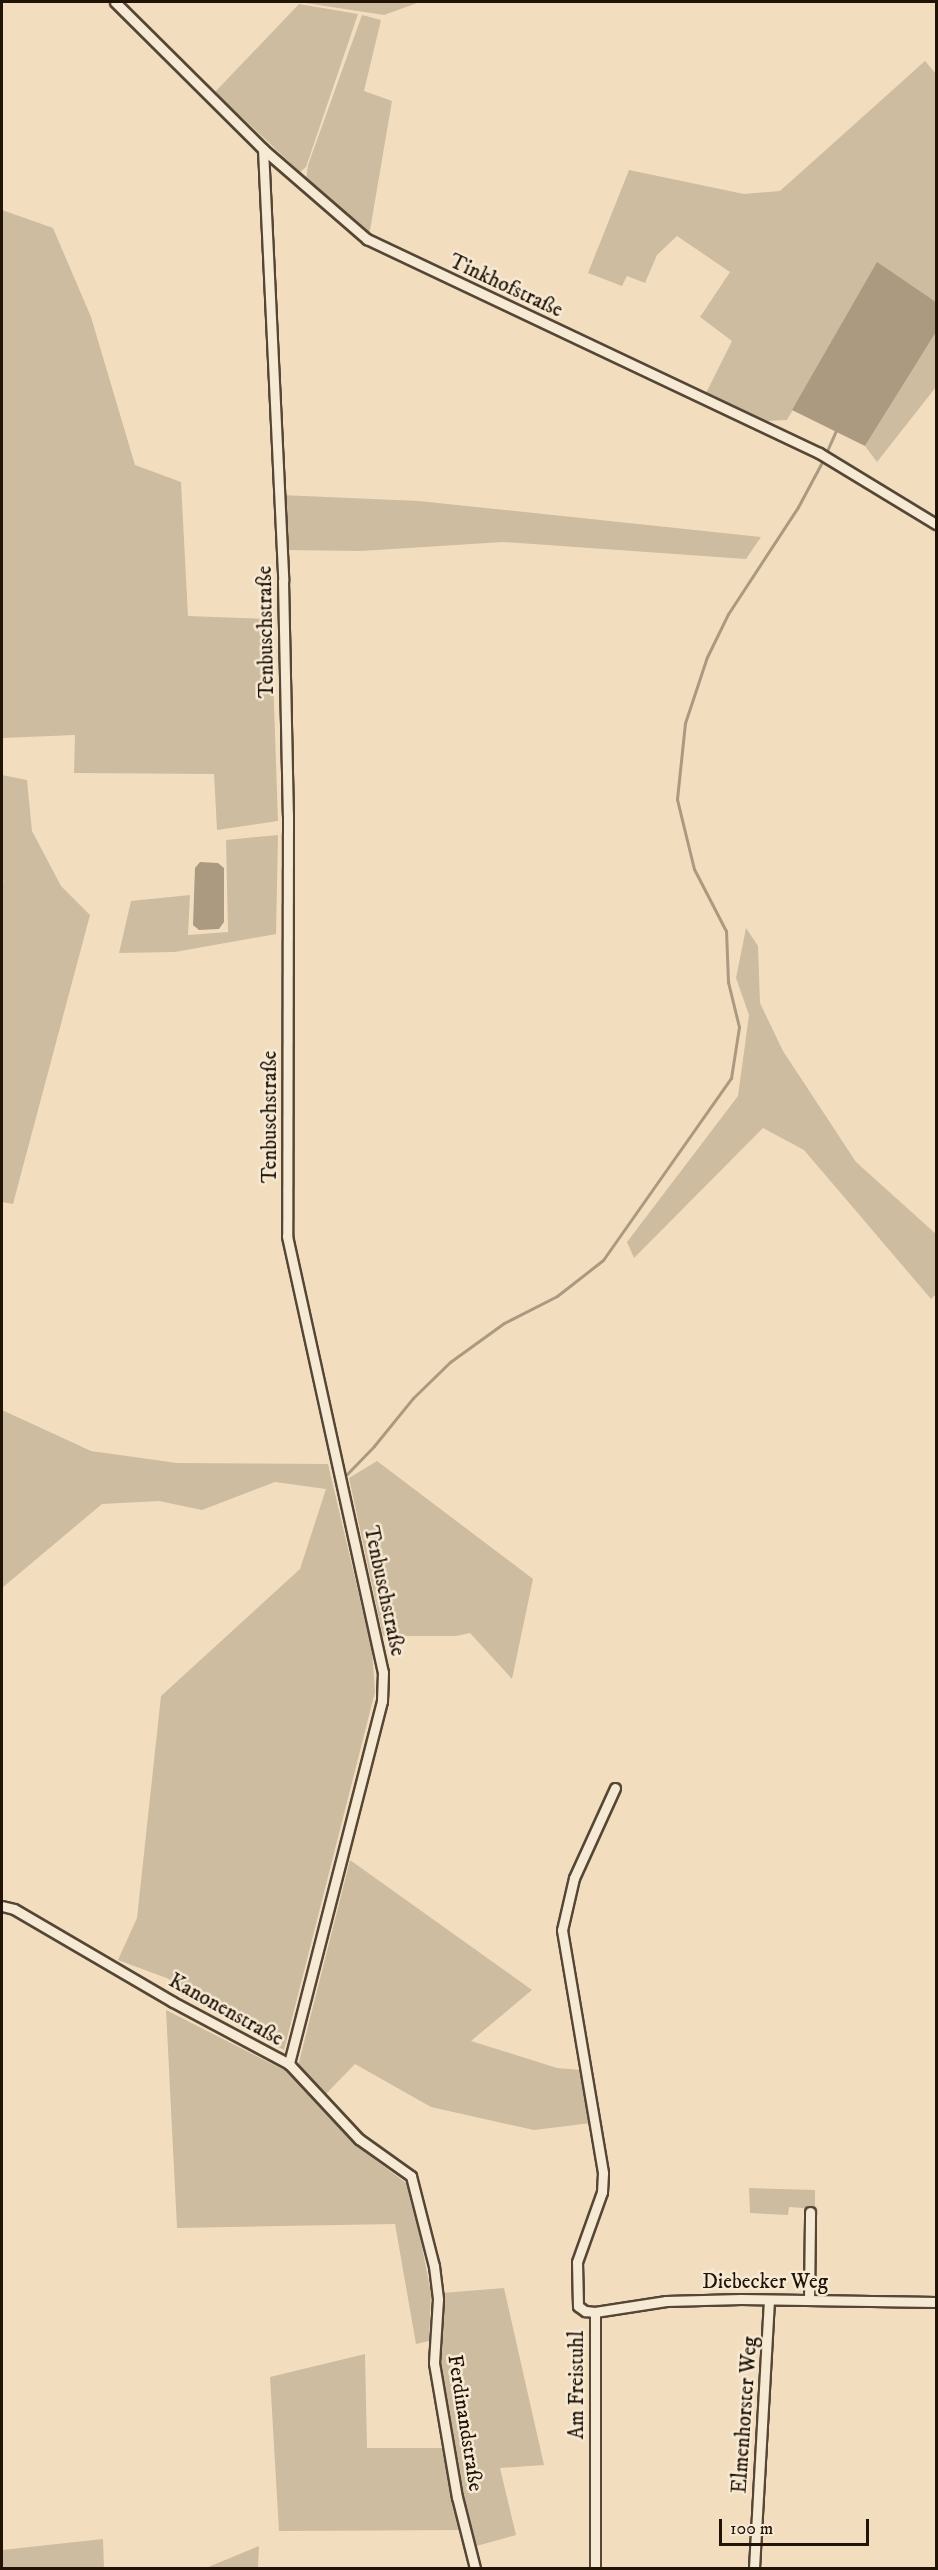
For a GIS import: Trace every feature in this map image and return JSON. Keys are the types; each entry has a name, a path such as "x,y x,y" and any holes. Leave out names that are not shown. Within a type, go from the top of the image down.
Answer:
{"street":[{"name":"Tinkhofstraße","path":"115,2 263,148 367,239 819,453 936,524"},
{"name":"Tenbuschstraße","path":"263,148 283,581 288,815 287,1236 383,1672 382,1701 289,2064"},
{"name":"Am Freistuhl","path":"595,2568 595,2312 585,2311 578,2306 577,2262 602,2192 603,2172 562,1930 573,1878 615,1788"},
{"name":"Kanonenstraße","path":"2,1906 14,1909 173,2001 289,2064 358,2139 411,2176"},
{"name":"Ferdinandstraße","path":"411,2176 434,2266 437,2288 434,2363 457,2497 475,2568"},
{"path":"809,2300 810,2212"},
{"name":"Elmenhorster Weg","path":"754,2568 769,2300"},
{"name":"Diebecker Weg","path":"595,2312 666,2301 936,2302"}],"shaded area":[{"path":"299,2 420,2 384,15"},
{"path":"299,4 358,14 306,167 300,172 215,92"},
{"path":"362,15 381,20 364,91 392,101 369,236 306,180 308,165"},
{"path":"925,61 936,74 936,302 877,263 787,420 767,421 705,395 732,341 700,317 730,272 677,236 657,255 645,283 627,276 622,286 588,273 629,170 744,194 780,191"},
{"path":"2,210 53,228 91,317 135,465 181,482 188,616 271,619 278,821 217,830 214,774 74,773 75,735 2,738"},
{"path":"877,262 936,302 936,332 865,446 792,410"},
{"path":"936,332 936,387 877,462 865,446"},
{"path":"281,495 419,501 761,537 746,559 503,542 361,551 284,550"},
{"path":"2,775 27,780 32,831 61,886 90,915 13,1204 2,1202 2,882 4,882 2,879"},
{"path":"278,835 276,934 175,952 119,953 131,901 190,895 188,935 228,932 226,840"},
{"path":"200,862 218,863 224,868 224,922 219,929 199,930 193,925 195,868"},
{"path":"746,928 758,946 760,1003 783,1051 856,1162 936,1234 936,1294 931,1299 804,1150 763,1128 634,1258 627,1242 738,1096 749,1015 736,978"},
{"path":"2,1410 91,1451 177,1463 328,1464 372,1650 375,1692 284,2050 180,1994 169,1979 118,1960 137,1918 161,1696 300,1569 326,1489 275,1482 202,1510 159,1501 102,1504 2,1588"},
{"path":"377,1461 533,1579 512,1679 470,1633 456,1636 383,1636 349,1478"},
{"path":"350,1860 532,1990 471,2041 557,2068 581,2070 591,2123 534,2130 431,2107 355,2064 324,2096 298,2066"},
{"path":"166,2010 286,2071 361,2149 410,2186 431,2293 429,2341 416,2344 395,2224 177,2228"},
{"path":"749,2188 815,2190 815,2209 789,2207 788,2215 750,2213"},
{"path":"504,2288 544,2465 500,2468 516,2535 473,2547 461,2491 440,2360 442,2293"},
{"path":"365,2354 367,2448 443,2448 462,2530 279,2531 270,2377"},
{"path":"103,2539 104,2568 2,2568 2,2550"},
{"path":"259,2546 258,2568 206,2568"}],"waterway":[{"path":"826,453 836,431"},
{"path":"347,1474 374,1446 413,1398 450,1362 504,1323 557,1296 603,1260 731,1078 739,1027 728,982 726,931 694,869 677,799 685,723 707,657 728,614 798,507 821,464"}]}
